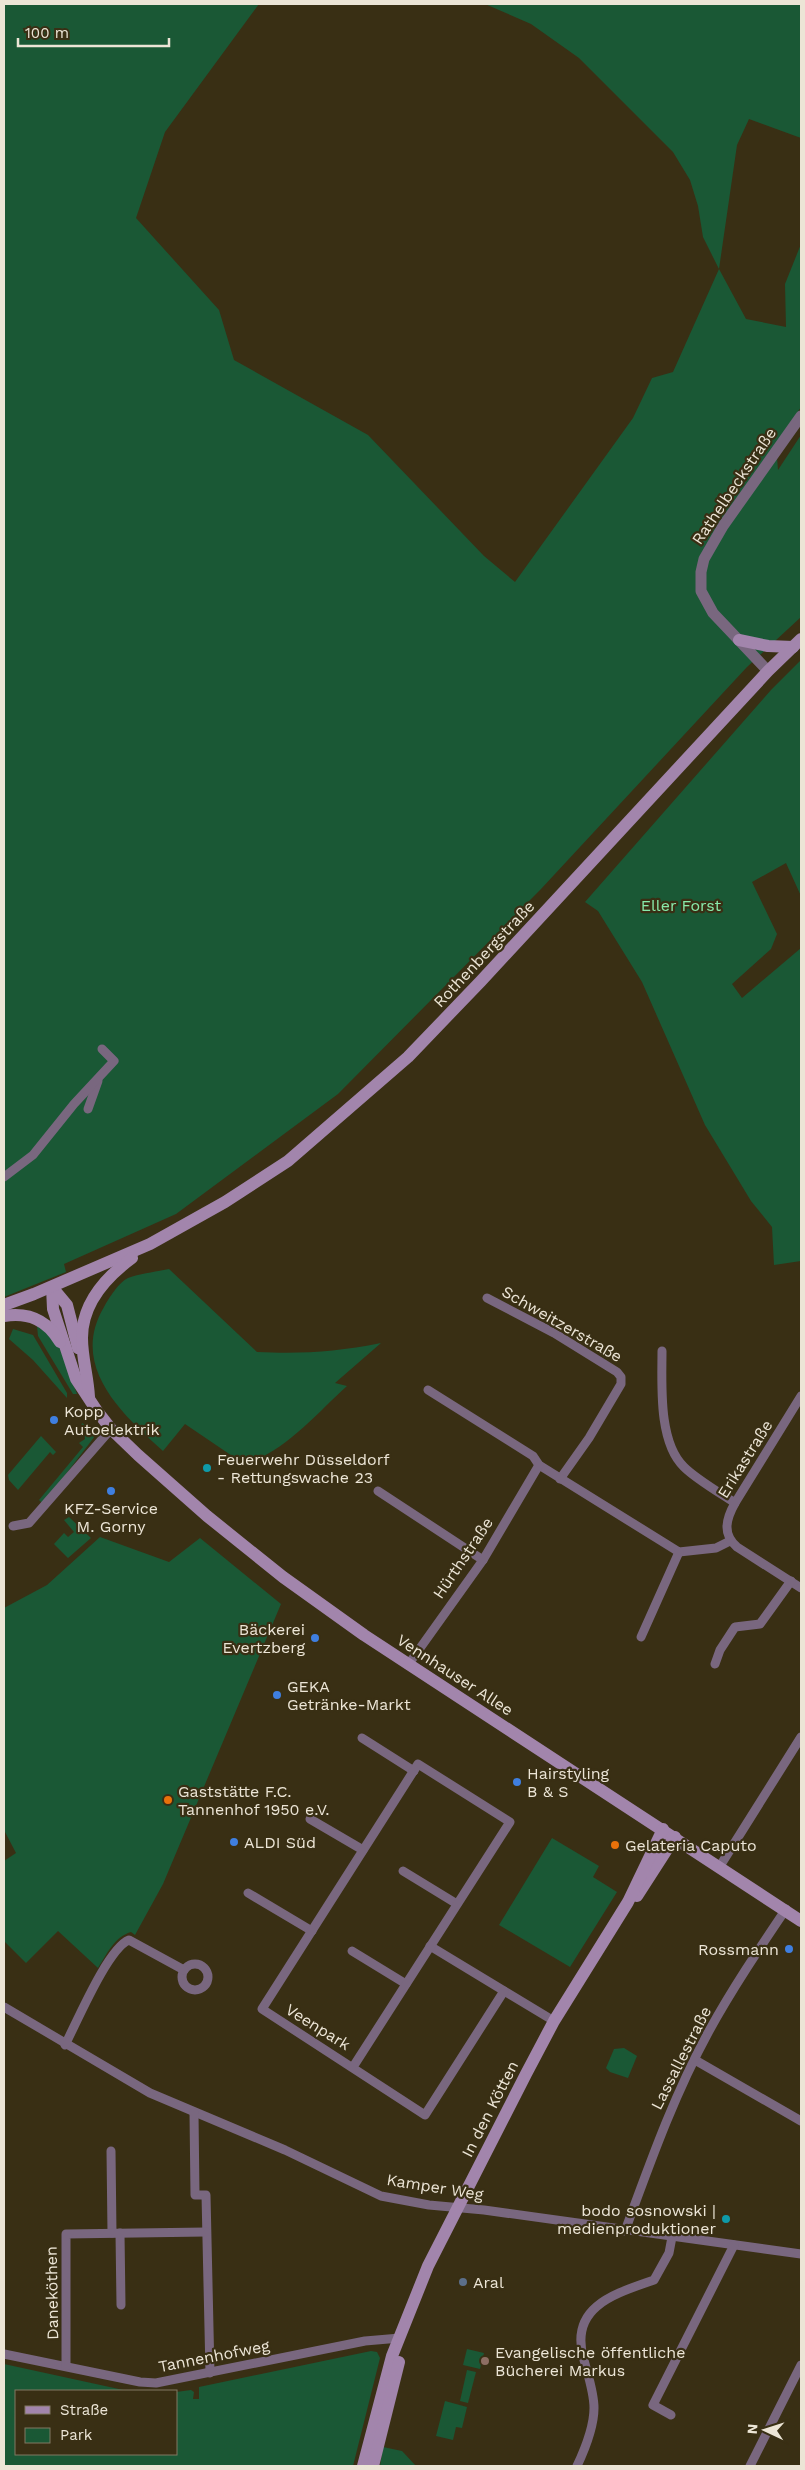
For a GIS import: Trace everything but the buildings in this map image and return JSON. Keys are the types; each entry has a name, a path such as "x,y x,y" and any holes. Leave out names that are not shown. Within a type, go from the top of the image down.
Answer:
{"main road":[{"path":"739,640 768,646 797,643"},
{"name":"Rothenbergstraße","path":"4,1305 52,1287 150,1244 225,1202 288,1161 408,1057 482,981 768,671 797,643"},
{"name":"Rothenbergstraße","path":"93,1298 110,1276 150,1244"},
{"name":"Vennhauser Allee","path":"52,1287 53,1309 76,1379 111,1429 166,1480 245,1547 318,1603 408,1665 720,1866 786,1909 801,1921"},
{"name":"Vennhauser Allee","path":"52,1287 67,1306 89,1397"},
{"name":"Vennhauser Allee","path":"89,1397 82,1337 86,1314 93,1298"},
{"path":"4,1316 20,1314 43,1322 67,1352"},
{"name":"In den Kötten","path":"400,2339 414,2296 458,2207 554,2021 628,1902 663,1829"},
{"name":"In den Kötten","path":"628,1902 636,1898 675,1837"},
{"path":"363,2466 392,2356 400,2339"},
{"path":"373,2466 399,2365 400,2339"}],"street":[{"name":"Rathelbeckstraße","path":"768,671 713,613 704,598 700,584 704,559 723,526 801,416"},
{"path":"4,1176 33,1155 74,1104 114,1061 102,1049"},
{"path":"88,1109 100,1076"},
{"name":"Schweitzerstraße","path":"487,1298 554,1334 617,1372 621,1377 621,1384 589,1438 560,1479"},
{"path":"662,1351 665,1421 669,1440 675,1454 683,1467 734,1503"},
{"path":"428,1390 533,1456 539,1465 560,1479 679,1552 716,1548 730,1541 801,1588"},
{"name":"Erikastraße","path":"730,1541 726,1526 728,1514 801,1396"},
{"path":"13,1526 29,1523 111,1429"},
{"name":"Hürthstraße","path":"408,1665 484,1560 539,1465"},
{"path":"378,1491 484,1560"},
{"path":"642,1637 679,1552"},
{"path":"715,1664 720,1650 735,1627 760,1624 791,1581"},
{"path":"720,1866 801,1737"},
{"name":"Veenpark","path":"362,1738 414,1771"},
{"name":"Veenpark","path":"418,1764 510,1822 353,2067 262,2010 363,1850 418,1764"},
{"path":"310,1819 363,1850"},
{"path":"404,1871 457,1904"},
{"path":"248,1893 312,1931"},
{"name":"Lassallestraße","path":"625,2231 664,2124 708,2032 744,1971 786,1909"},
{"path":"65,2045 111,1956 123,1942 129,1940 138,1943 184,1970"},
{"path":"430,1946 554,2021"},
{"path":"352,1951 406,1984"},
{"path":"353,2067 425,2115 504,1991"},
{"name":"Kamper Weg","path":"4,2007 65,2045 150,2093 285,2150 381,2196 801,2254"},
{"path":"696,2060 801,2121"},
{"path":"194,2113 195,2195 206,2195 210,2373"},
{"path":"110,2151 121,2305"},
{"name":"Daneköthen","path":"66,2366 66,2234 206,2232"},
{"path":"577,2466 591,2428 594,2408 582,2354 581,2342 586,2322 593,2310 606,2298 654,2280 669,2253 672,2237"},
{"path":"671,2415 653,2406 734,2245"},
{"name":"Tannenhofweg","path":"4,2354 148,2383 171,2382 365,2341 400,2339"},
{"path":"750,2466 801,2365"}],"green space":[{"path":"4,4 259,4 165,132 136,218 219,310 234,360 368,435 484,556 515,582 633,418 652,378 673,372 719,269 746,319 786,327 785,284 801,244 801,407 776,445 778,470 801,435 801,617 747,667 541,889 338,1094 176,1214 64,1264 66,1272 4,1297"},
{"path":"485,4 801,4 801,138 749,119 737,145 719,269 703,237 698,206 690,180 673,152 579,58 531,24"},
{"name":"Eller Forst","path":"801,660 801,896 786,863 752,882 777,934 771,949 732,984 742,998 801,948 801,1261 774,1265 772,1227 751,1201 705,1125 642,982 598,911 585,902 771,690"},
{"path":"169,1269 257,1352 319,1352 381,1343 335,1383 347,1386 312,1420 286,1442 259,1459 244,1464 185,1424 163,1451 117,1405 96,1369 93,1349 95,1329 104,1307 121,1283 133,1276"},
{"path":"37,1326 45,1328 59,1346 77,1394 73,1394 38,1336"},
{"path":"13,1329 33,1335 67,1393 67,1398 33,1360 9,1339"},
{"path":"82,1423 92,1430 95,1436 43,1504 39,1500 83,1447 79,1443 85,1439 84,1433 80,1429"},
{"path":"41,1436 56,1452 53,1455 50,1452 18,1490 9,1480 8,1475"},
{"path":"69,1517 91,1538 68,1558 54,1544 64,1533 68,1537 74,1532 64,1520"},
{"path":"100,1537 169,1562 200,1538 281,1604 163,1884 135,1935 131,1932 125,1934 115,1942 98,1968 58,1931 26,1963 4,1941 4,1861 16,1853 4,1830 4,1608 47,1585"},
{"path":"552,1838 599,1866 593,1877 617,1892 570,1967 499,1925"},
{"path":"624,2048 637,2056 628,2078 610,2072 606,2068 614,2049"},
{"path":"467,2349 484,2353 480,2369 463,2365"},
{"path":"371,2351 377,2352 380,2358 353,2466 4,2466 4,2364 123,2390 15,2390 15,2455 178,2455 178,2392 191,2390 194,2392 193,2399 199,2399 199,2387"},
{"path":"467,2370 476,2372 468,2403 460,2401"},
{"path":"445,2401 467,2407 462,2428 456,2427 453,2440 436,2436"},
{"path":"383,2447 402,2451 416,2466 380,2466"}],"place":[{"name":"Kopp Autoelektrik","path":"54,1420"},
{"name":"Feuerwehr Düsseldorf - Rettungswache 23","path":"207,1468"},
{"name":"KFZ-Service M. Gorny","path":"111,1491"},
{"name":"Bäckerei Evertzberg","path":"315,1638"},
{"name":"GEKA Getränke-Markt","path":"277,1695"},
{"name":"Hairstyling B & S","path":"517,1782"},
{"name":"Gaststätte F.C. Tannenhof 1950 e.V.","path":"168,1800"},
{"name":"ALDI Süd","path":"234,1842"},
{"name":"Gelateria Caputo","path":"615,1845"},
{"name":"Rossmann","path":"789,1949"},
{"name":"bodo sosnowski | medienproduktioner","path":"726,2219"},
{"name":"Aral","path":"463,2282"},
{"name":"Evangelische öffentliche Bücherei Markus","path":"485,2361"}]}
